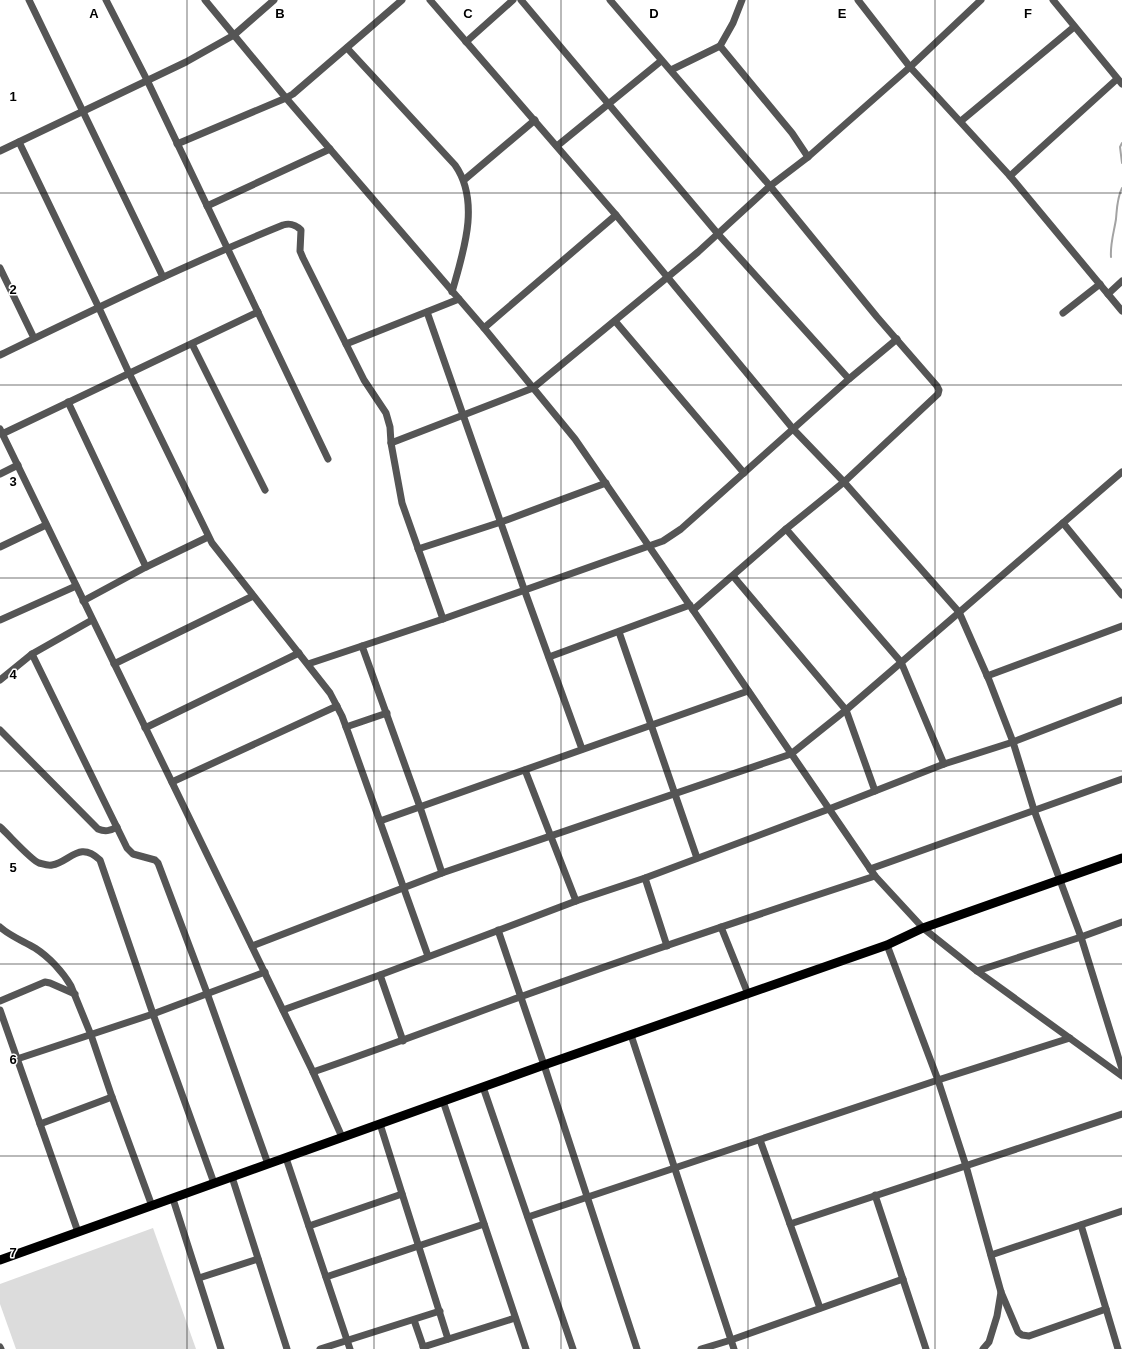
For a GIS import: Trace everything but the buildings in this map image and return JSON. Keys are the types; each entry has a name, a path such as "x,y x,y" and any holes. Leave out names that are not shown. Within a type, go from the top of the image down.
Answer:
{"main road":[{"path":"0,1260 544,1065 887,945 923,928 1122,858"}],"street":[{"path":"29,0 163,277"},
{"path":"106,0 147,80 328,460"},
{"path":"205,0 286,98 484,328 575,439 650,546 875,876 923,928 977,971 1122,1076"},
{"path":"0,150 186,62 234,34 274,0"},
{"path":"177,144 286,98 302,87 402,0"},
{"path":"430,0 668,276 794,430 844,482 959,612 987,676 1013,742 1034,810 1081,937 1122,1069"},
{"path":"466,42 513,0"},
{"path":"521,0 718,234 849,379"},
{"path":"549,657 692,608 733,576 786,529 844,482 938,394 939,390 770,186 610,0"},
{"path":"670,70 720,46 733,24 742,0"},
{"path":"391,442 533,388 718,234 770,186 808,157 910,67 981,0"},
{"path":"1010,176 1120,82 1053,0"},
{"path":"860,1 910,67 1010,176 1122,312"},
{"path":"961,121 1074,27"},
{"path":"720,46 792,134 808,157"},
{"path":"347,48 455,166 464,180 468,200 467,233 452,292"},
{"path":"557,146 662,61"},
{"path":"464,180 535,120"},
{"path":"19,142 208,536 216,550 308,664 330,693 337,706 346,727 428,956"},
{"path":"207,206 330,149"},
{"path":"484,328 616,215"},
{"path":"0,355 227,248 283,225 288,224 297,226 301,230 302,235 300,251 303,258 364,380 386,413 390,427 391,442 402,503 442,619"},
{"path":"0,268 34,338"},
{"path":"1108,294 1122,281"},
{"path":"1063,313 1100,284"},
{"path":"346,344 459,299"},
{"path":"258,312 68,402 1,431 314,1072 342,1137"},
{"path":"427,312 524,590 582,749"},
{"path":"615,321 744,473"},
{"path":"308,664 442,619 663,541 681,529 794,430 849,379 897,340"},
{"path":"192,344 265,490"},
{"path":"68,402 146,567"},
{"path":"0,474 18,465"},
{"path":"252,946 442,873 791,754 846,710 1122,472"},
{"path":"418,549 501,522 606,483"},
{"path":"1063,523 1122,595"},
{"path":"0,547 46,525"},
{"path":"786,529 902,662 944,764"},
{"path":"83,601 208,536"},
{"path":"733,576 846,710 875,791"},
{"path":"0,620 76,586"},
{"path":"114,664 253,596"},
{"path":"0,680 32,654 92,620"},
{"path":"987,676 1122,626"},
{"path":"619,632 697,858"},
{"path":"362,646 442,873"},
{"path":"145,728 299,653"},
{"path":"32,654 127,848 133,854 155,860 158,863 207,993 268,1164"},
{"path":"380,821 748,691"},
{"path":"283,1010 576,901 645,878 944,764 1013,742 1122,700"},
{"path":"172,782 337,706"},
{"path":"346,727 386,713"},
{"path":"0,730 98,829 106,831 117,827"},
{"path":"525,770 576,901"},
{"path":"870,869 1122,779"},
{"path":"0,827 37,862 52,865 79,852 86,852 94,855 100,860 214,1184"},
{"path":"314,1072 403,1041 521,996 875,876"},
{"path":"645,878 667,946"},
{"path":"977,971 1122,922"},
{"path":"721,927 748,994"},
{"path":"0,928 41,953 67,980 75,994 152,1206"},
{"path":"498,930 637,1349"},
{"path":"887,945 938,1080 966,1166 1001,1292 1018,1332 1022,1335 1029,1336 1106,1309"},
{"path":"17,1058 153,1014 265,972"},
{"path":"380,975 403,1041"},
{"path":"0,1001 45,982 75,994"},
{"path":"0,1010 78,1232"},
{"path":"631,1035 734,1349"},
{"path":"528,1217 938,1080 1070,1038"},
{"path":"483,1087 573,1349"},
{"path":"40,1124 112,1097"},
{"path":"443,1101 526,1349"},
{"path":"790,1224 1122,1114"},
{"path":"380,1124 448,1339"},
{"path":"760,1140 820,1308"},
{"path":"286,1158 350,1349"},
{"path":"232,1177 287,1349"},
{"path":"309,1226 402,1194"},
{"path":"876,1196 926,1349"},
{"path":"173,1199 221,1349"},
{"path":"991,1255 1122,1211"},
{"path":"326,1277 484,1224"},
{"path":"1081,1224 1118,1349"},
{"path":"199,1278 258,1259"},
{"path":"701,1349 731,1340 903,1279"},
{"path":"983,1349 989,1342 997,1316 1001,1292"},
{"path":"320,1349 440,1311"},
{"path":"414,1320 423,1348 515,1318"}],"shaded area":[{"path":"153,1228 196,1349 16,1349 0,1304 0,1284"}],"waterway":[{"path":"1122,143 1120,147 1122,163"},
{"path":"1111,257 1119,196 1122,188"}]}
